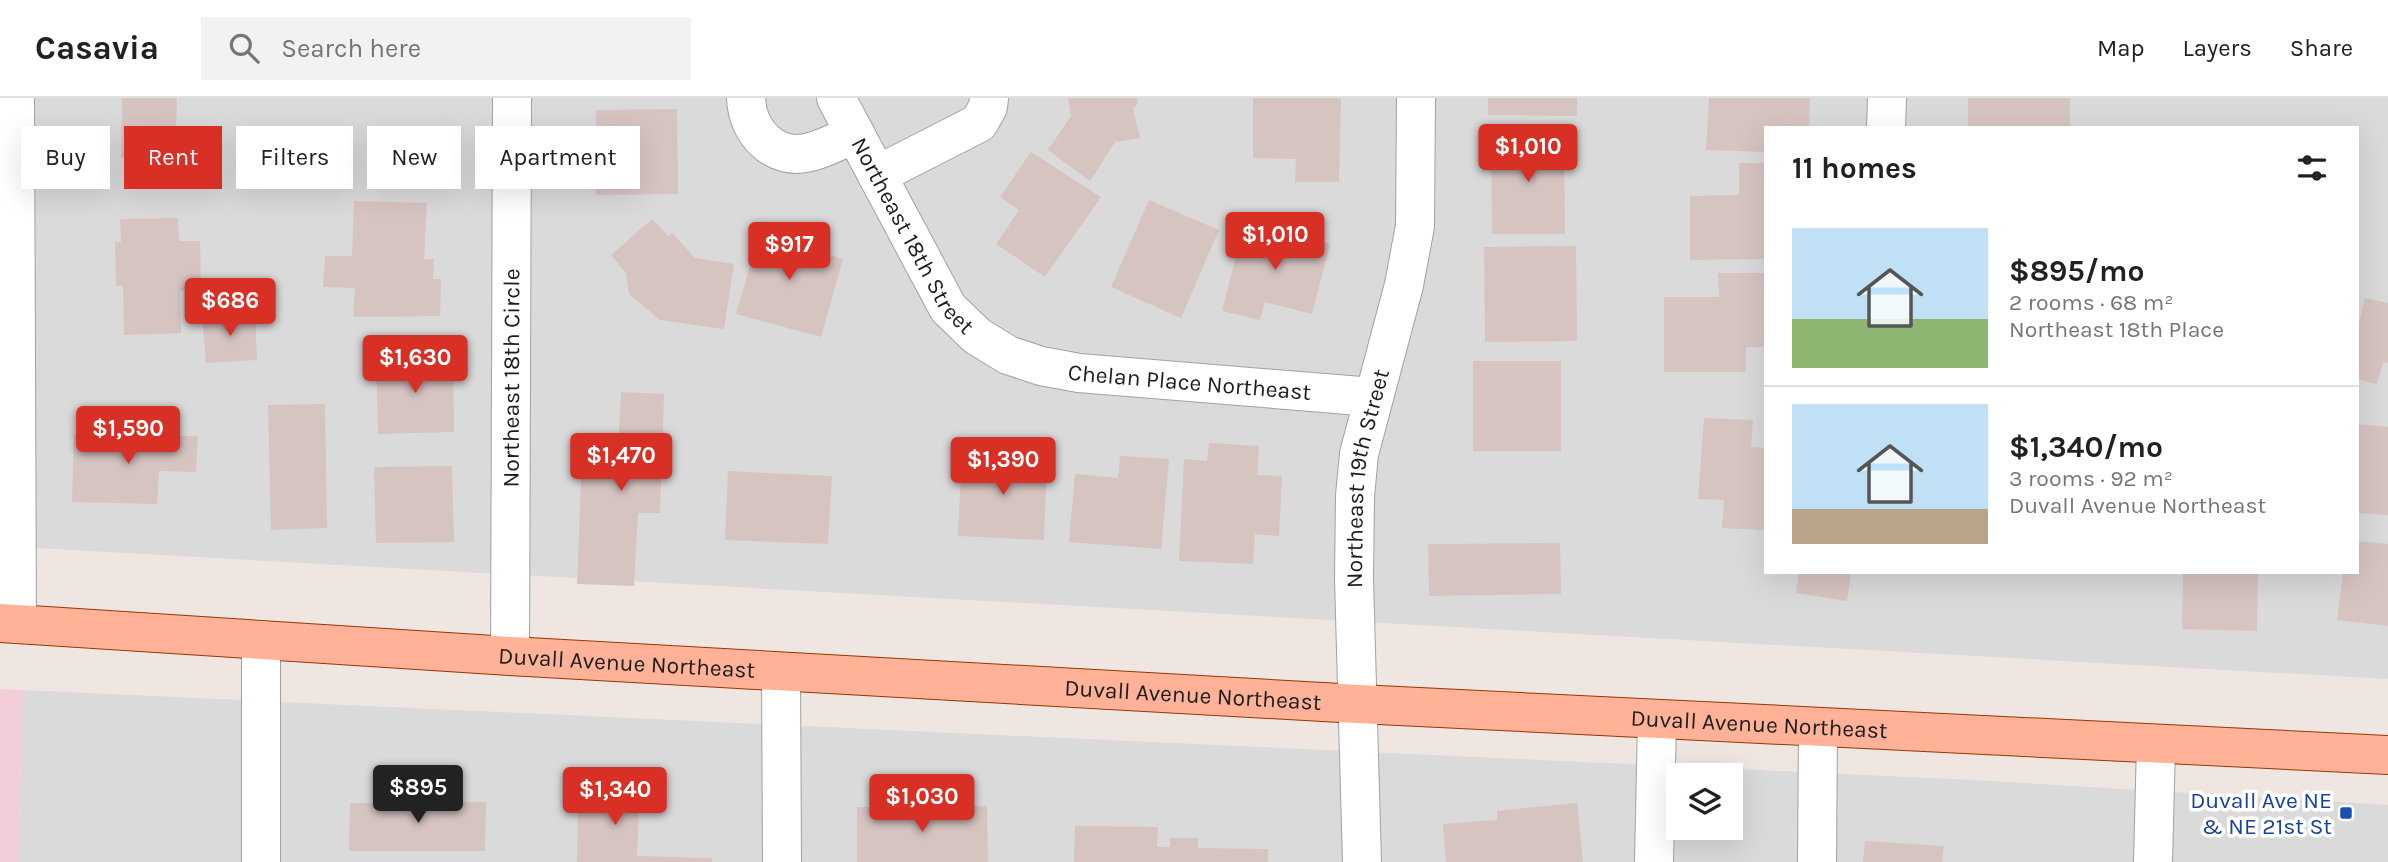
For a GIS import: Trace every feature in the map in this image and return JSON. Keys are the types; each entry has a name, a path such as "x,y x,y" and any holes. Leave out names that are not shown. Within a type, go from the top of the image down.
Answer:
{"main road":[{"name":"Duvall Avenue Northeast","path":"8,624 510,656 1358,704 2388,755"}],"street":[{"path":"8,624 16,98"},
{"name":"Northeast 18th Circle","path":"510,656 512,98"},
{"path":"746,98 746,110 751,126 775,149 808,153 855,133"},
{"name":"Northeast 18th Street","path":"836,98 948,308 977,336 1008,355"},
{"path":"877,175 979,123 988,107 989,98"},
{"name":"Northeast 19th Street","path":"1362,862 1354,579 1355,496 1359,454 1404,285 1415,226 1416,98"},
{"path":"1886,126 1887,98"},
{"name":"Chelan Place Northeast","path":"1008,355 1041,366 1079,373 1373,397"},
{"path":"261,640 261,862"},
{"path":"781,672 782,862"},
{"path":"1654,862 1657,720"},
{"path":"1817,862 1818,728"},
{"path":"2153,862 2156,744"}],"shaded area":[{"path":"0,98 2388,98 2388,679 0,546"},
{"path":"0,689 23,690 18,862 0,862"},
{"path":"23,690 1666,766 1666,840 1743,840 1743,769 1974,780 2388,805 2388,862 18,862"}],"building":[{"path":"122,98 177,98 176,126 124,126 124,158 121,158"},
{"path":"1068,98 1137,98 1138,103 1133,109 1140,138 1115,142 1090,181 1048,150 1071,116"},
{"path":"1253,98 1341,98 1339,182 1295,182 1296,159 1253,158"},
{"path":"1488,98 1577,98 1577,116 1488,115"},
{"path":"1709,98 1810,98 1809,126 1764,126 1764,152 1706,150"},
{"path":"1968,98 2070,98 2070,126 1968,126"},
{"path":"677,109 678,194 596,195 596,189 640,189 640,126 596,126 596,110"},
{"path":"1564,134 1565,234 1492,234 1491,135"},
{"path":"1031,152 1101,197 1045,277 996,244 1019,210 1000,197"},
{"path":"1739,163 1764,163 1764,259 1690,260 1690,196 1739,195"},
{"path":"1149,200 1219,230 1181,318 1111,287"},
{"path":"354,201 427,203 424,259 434,259 433,279 441,279 440,316 353,317 355,288 323,287 325,256 352,256"},
{"path":"178,218 179,241 200,241 201,290 180,291 181,333 124,335 123,286 116,286 115,242 121,242 120,219"},
{"path":"652,219 668,236 672,233 695,258 734,264 724,329 660,320 629,294 626,273 611,255"},
{"path":"763,221 806,232 802,247 843,259 821,337 736,314"},
{"path":"1244,223 1330,244 1312,314 1265,302 1260,320 1222,311"},
{"path":"1576,246 1577,341 1485,342 1484,247"},
{"path":"1718,273 1764,273 1764,347 1746,347 1746,372 1664,372 1664,297 1719,297"},
{"path":"2365,298 2388,303 2388,363 2383,362 2377,384 2359,380 2359,324"},
{"path":"255,314 257,360 206,363 202,317"},
{"path":"453,357 454,432 378,434 376,359"},
{"path":"1473,361 1561,361 1561,451 1473,451"},
{"path":"621,392 664,394 660,513 638,513 634,586 577,584 582,453 618,454"},
{"path":"325,404 327,528 271,530 268,405"},
{"path":"1704,418 1753,420 1751,447 1764,448 1764,530 1722,528 1724,500 1698,499"},
{"path":"2359,424 2388,427 2388,515 2359,513"},
{"path":"74,434 198,436 196,472 159,471 157,504 72,502"},
{"path":"1209,443 1259,446 1257,475 1282,476 1279,536 1255,534 1253,564 1179,561 1184,459 1207,461"},
{"path":"962,455 1047,458 1044,540 958,536"},
{"path":"1120,456 1169,459 1161,549 1069,542 1075,474 1118,478"},
{"path":"452,466 454,542 376,543 374,467"},
{"path":"728,471 832,476 828,544 725,540"},
{"path":"2359,541 2388,544 2388,626 2337,620 2343,574 2359,574"},
{"path":"1560,543 1561,594 1429,596 1428,544"},
{"path":"1799,574 1851,574 1847,601 1796,593"},
{"path":"2183,574 2258,574 2257,631 2182,629"},
{"path":"604,778 640,779 637,856 712,858 712,862 577,862 578,800 603,801"},
{"path":"418,784 440,784 440,802 486,802 485,851 349,851 350,803 418,803"},
{"path":"1577,803 1583,862 1446,862 1443,824 1497,820 1497,811"},
{"path":"987,806 988,862 857,862 857,807"},
{"path":"1075,826 1158,827 1157,847 1170,847 1170,838 1198,838 1198,848 1268,849 1268,862 1074,862"},
{"path":"1865,841 1944,846 1942,862 1863,862"}],"place":[{"name":"Duvall Ave NE & NE 21st St","path":"2346,813"}]}
